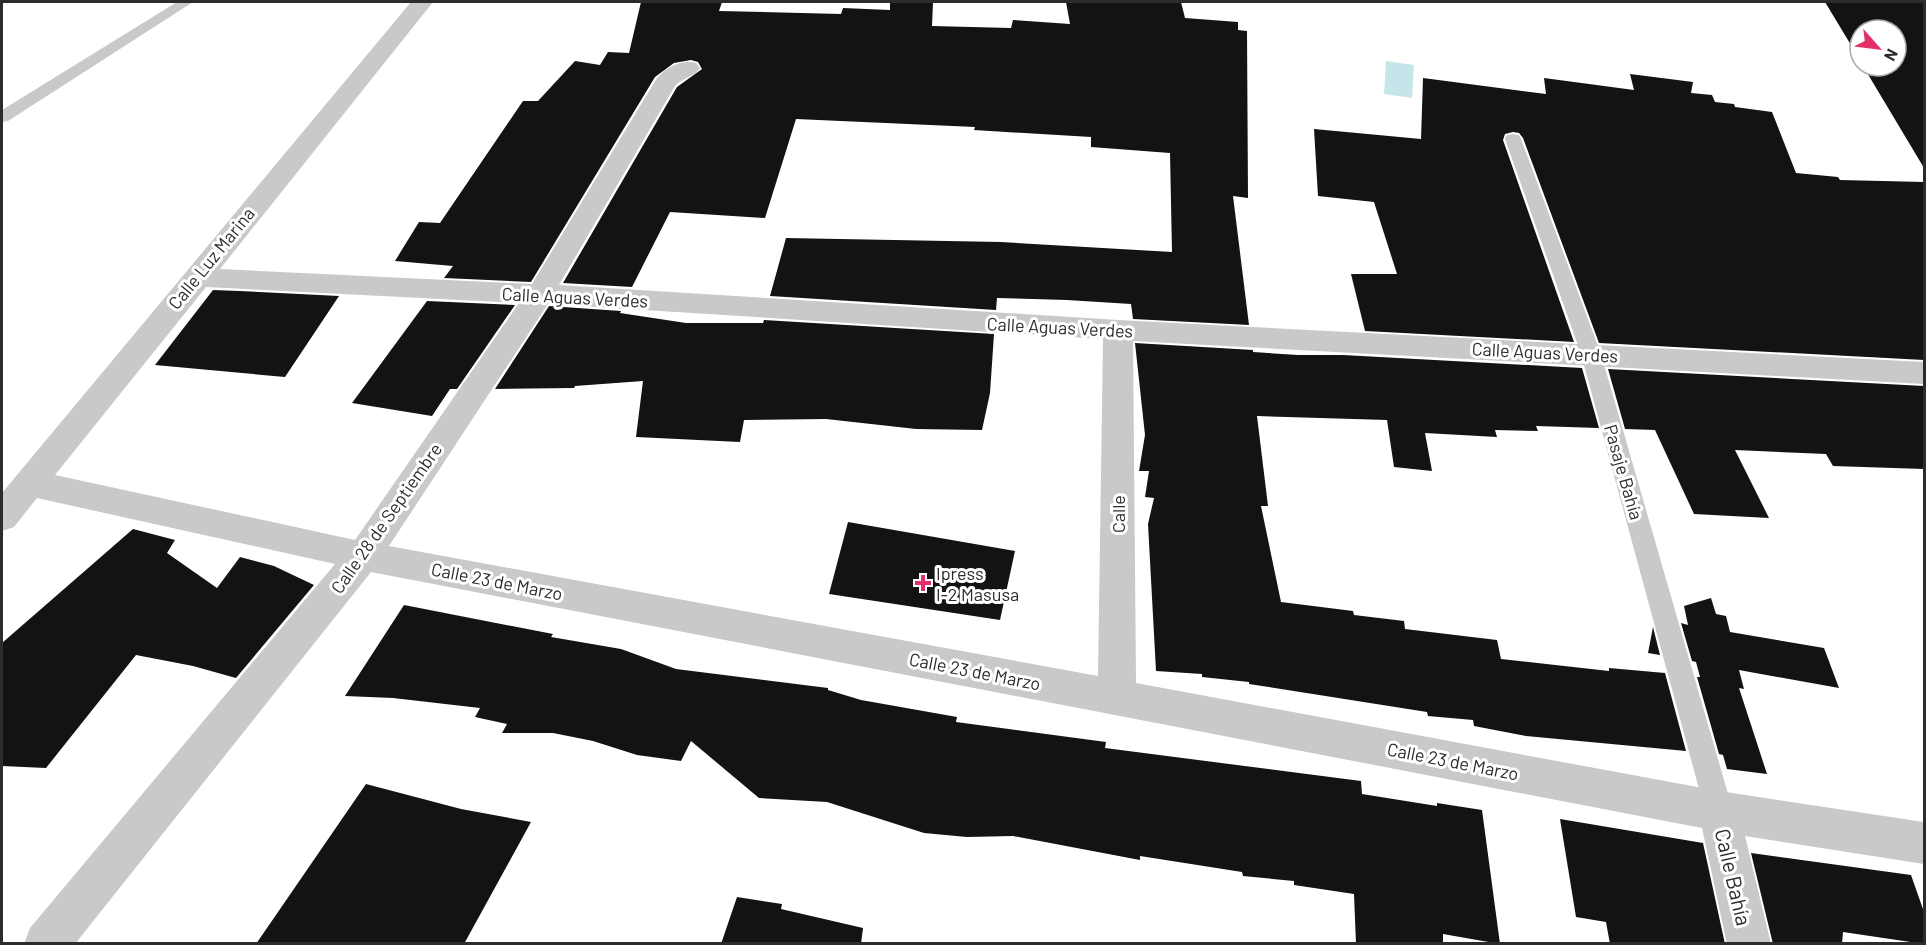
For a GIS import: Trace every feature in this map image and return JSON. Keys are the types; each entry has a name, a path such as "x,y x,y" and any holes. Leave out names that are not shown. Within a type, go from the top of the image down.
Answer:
{"street":[{"name":"Calle Luz Marina","path":"2,517 422,2"},
{"name":"Calle 28 de Septiembre","path":"46,944 363,556 540,294 665,83 673,74 688,68"},
{"name":"Calle Aguas Verdes","path":"196,277 540,294 1118,330 1924,373"},
{"name":"Calle","path":"1118,330 1118,698"},
{"name":"Calle 23 de Marzo","path":"29,483 363,556 1719,811 1924,843"},
{"name":"Calle Bahía","path":"1719,811 1749,944"}],"lane":[{"path":"2,117 186,2"},
{"name":"Pasaje Bahía","path":"1513,139 1591,354 1719,811"}],"water":[{"path":"1386,61 1414,65 1412,98 1384,94"}],"building":[{"path":"641,2 722,2 719,11 841,14 843,8 890,10 890,2 933,2 932,26 1011,28 1013,20 1070,24 1066,2 1181,2 1185,18 1238,22 1238,30 1247,31 1248,198 1233,196 1249,325 1133,319 1131,304 1067,300 997,298 996,310 770,296 786,238 1001,242 1172,252 1170,153 1091,147 1091,137 974,130 975,127 796,119 765,218 670,212 632,287 563,283 677,87 702,69 698,62 691,60 674,63 655,77 531,282 444,278 453,266 395,261 419,222 440,223 523,101 538,101 575,61 600,65 608,52 629,53"},
{"path":"1825,2 1924,2 1924,168 1870,78 1908,78 1908,18 1848,18 1848,40"},
{"path":"1630,74 1693,82 1691,93 1712,95 1715,102 1734,104 1735,107 1772,112 1796,173 1838,177 1840,180 1924,182 1924,360 1599,343 1523,138 1519,133 1513,132 1505,134 1503,140 1574,342 1365,331 1351,274 1397,274 1374,202 1318,196 1314,129 1421,139 1423,78 1546,94 1544,78 1634,90"},
{"path":"213,290 339,296 285,377 155,365"},
{"path":"427,301 515,305 457,389 450,389 432,416 352,403"},
{"path":"549,306 621,311 620,313 686,323 763,323 764,320 994,334 990,393 982,430 916,429 826,419 744,420 740,442 636,437 643,381 575,386 574,388 495,389"},
{"path":"1135,343 1298,355 1343,355 1582,368 1599,428 1536,426 1538,431 1495,430 1497,437 1425,433 1432,471 1394,467 1387,420 1257,416 1268,506 1261,506 1281,602 1353,611 1354,615 1404,621 1405,629 1497,640 1501,659 1609,671 1609,668 1665,673 1686,751 1526,736 1474,726 1473,720 1428,716 1427,712 1249,684 1249,682 1202,677 1202,674 1156,671 1148,524 1154,498 1145,497 1149,471 1139,471 1145,435"},
{"path":"1608,369 1924,386 1924,469 1833,466 1826,454 1735,450 1769,518 1694,514 1655,430 1625,429"},
{"path":"848,522 1015,551 1000,620 829,594"},
{"path":"133,529 175,540 167,553 217,588 240,557 274,566 314,585 236,678 193,666 136,655 46,768 2,766 2,643"},
{"path":"1711,598 1716,614 1726,616 1730,632 1824,648 1839,688 1739,670 1744,689 1739,688 1767,774 1727,769 1723,755 1719,754 1697,677 1700,677 1696,662 1692,661 1681,623 1688,625 1684,606"},
{"path":"404,605 553,634 551,637 621,649 676,669 828,688 828,690 861,700 957,717 956,722 1106,742 1105,748 1361,781 1362,794 1437,806 1437,803 1482,810 1500,944 1443,934 1443,944 1356,944 1354,894 1294,885 1294,881 1243,876 1242,872 1140,856 1140,860 1013,836 967,837 924,833 827,802 759,798 691,741 681,761 637,755 593,741 553,733 502,733 507,724 475,717 480,708 393,698 345,696"},
{"path":"1653,627 1660,655 1648,653"},
{"path":"366,784 461,809 531,822 464,944 256,944"},
{"path":"1560,819 1703,843 1725,944 1610,944 1606,922 1576,917"},
{"path":"1751,853 1911,875 1924,912 1924,944 1843,932 1842,944 1773,944"},
{"path":"737,897 782,904 781,909 863,928 861,944 721,944"}],"place":[{"name":"Ipress I-2 Masusa","path":"923,583"}]}
